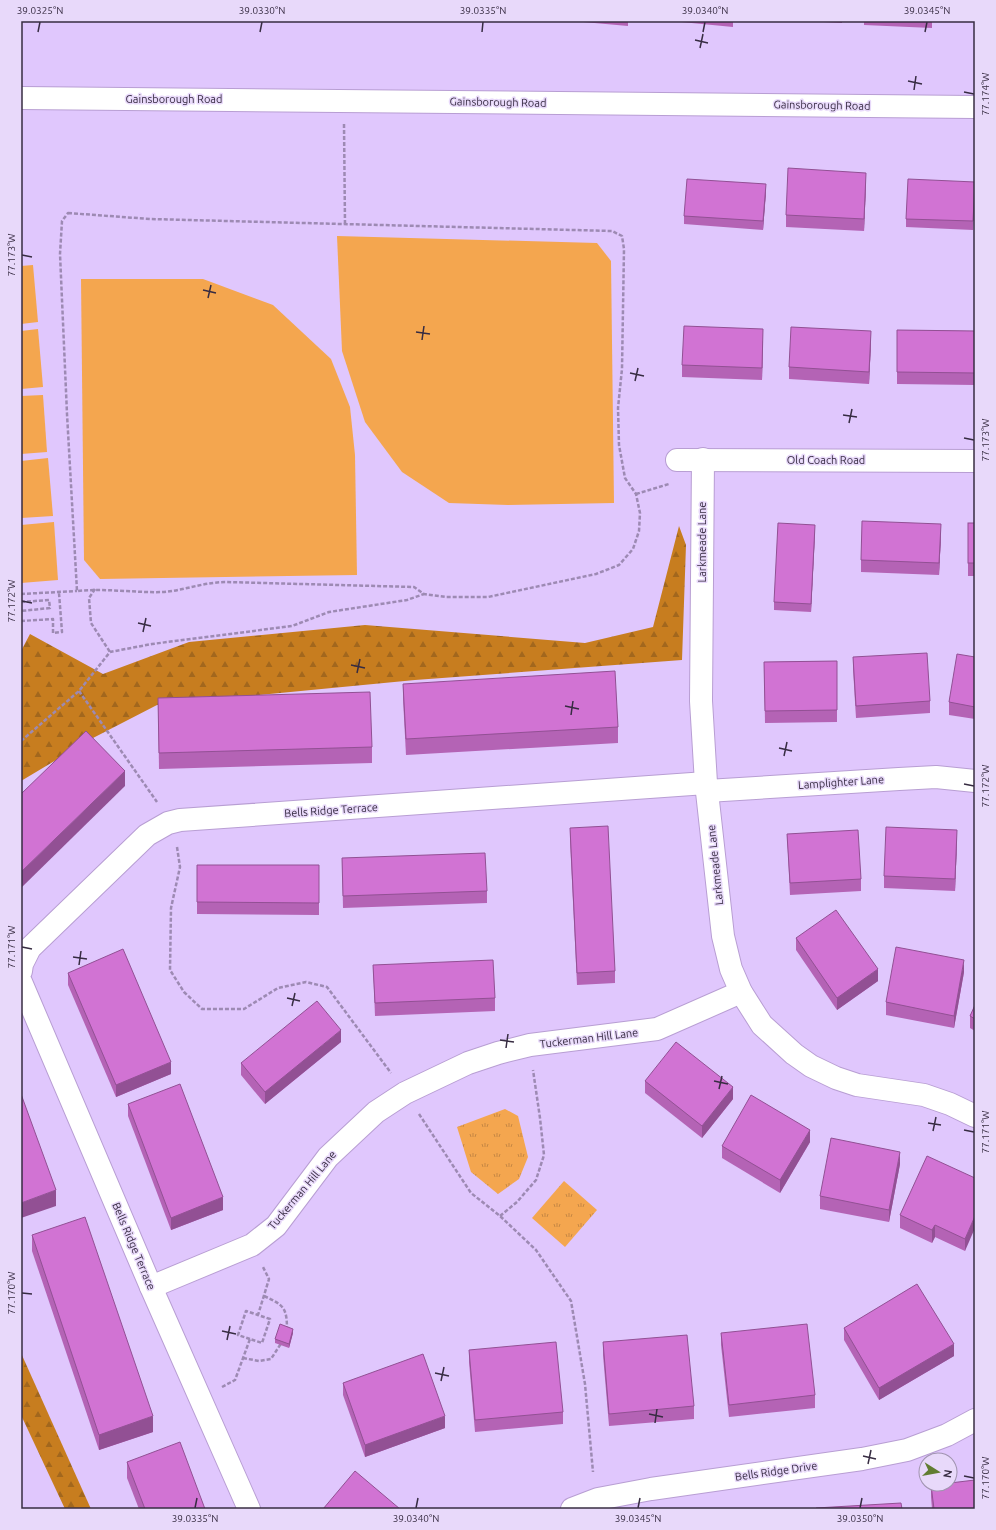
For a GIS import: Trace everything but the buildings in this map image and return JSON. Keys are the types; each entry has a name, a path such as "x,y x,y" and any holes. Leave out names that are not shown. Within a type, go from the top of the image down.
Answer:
{"street":[{"name":"Gainsborough Road","path":"21,98 975,107"},
{"name":"Larkmeade Lane","path":"703,459 701,701 707,787 723,936 731,969 741,992 762,1025 794,1054 811,1066 857,1086 924,1095 950,1104 975,1116"},
{"name":"Old Coach Road","path":"677,460 975,461"},
{"name":"Lamplighter Lane","path":"707,787 936,777 975,780"},
{"name":"Bells Ridge Terrace","path":"21,971 22,964 30,948 147,836 168,823 188,820 707,787"},
{"name":"Bells Ridge Terrace","path":"21,982 151,1287 249,1509"},
{"name":"Tuckerman Hill Lane","path":"151,1287 252,1245 276,1226 328,1157 376,1112 405,1093 468,1063 498,1053 530,1045 657,1029 741,992"},
{"name":"Bells Ridge Drive","path":"572,1509 598,1499 651,1489 862,1459 907,1450 947,1435 975,1420"}],"path":[{"path":"344,100 345,224"},
{"path":"21,741 79,691 110,652 152,644 292,626 329,612 407,600 424,594 446,597 488,597 585,578 619,565 633,550 639,531 640,513 636,494 624,478 619,445 618,408 622,369 624,249 622,236 612,231 150,219 68,213 62,221 60,254 67,422 77,591"},
{"path":"21,594 59,593 95,589 163,592 216,582 226,582 414,587 424,594"},
{"path":"95,589 90,598 91,623 110,652"},
{"path":"21,621 53,619 53,633 62,632 59,593"},
{"path":"21,602 49,600 50,608 21,611"},
{"path":"79,691 160,807 175,838 180,867 171,908 170,970 184,992 202,1009 244,1009 278,988 306,982 326,987 383,1060 471,1193 500,1216 536,1250 571,1301 585,1384 593,1472"},
{"path":"500,1216 518,1202 536,1180 544,1155 530,1045"},
{"path":"252,1245 269,1279 258,1315"},
{"path":"264,1296 279,1303 283,1308 286,1314 287,1331"},
{"path":"246,1311 258,1315 270,1319 262,1343 238,1335 246,1311"},
{"path":"243,1358 259,1362 271,1359 284,1338"},
{"path":"201,1399 235,1380 250,1339"}],"green space":[{"path":"337,236 597,243 611,261 614,503 508,505 449,503 402,472 365,422 342,351"},
{"path":"33,265 38,322 21,324 21,266"},
{"path":"81,279 203,279 273,305 331,359 350,407 355,455 357,575 100,579 84,560"},
{"path":"38,329 43,387 21,389 21,331"},
{"path":"43,395 47,452 21,454 21,396"},
{"path":"48,458 53,516 21,518 21,461"},
{"path":"54,522 58,580 21,583 21,525"},
{"path":"679,526 686,545 682,660 415,680 157,705 93,738 21,781 21,651 30,634 103,674 189,642 365,625 585,643 653,627"},
{"path":"505,1109 518,1116 528,1157 519,1179 498,1194 471,1172 457,1127"},
{"path":"564,1181 597,1210 565,1247 532,1218"},
{"path":"21,1353 91,1509 65,1509 21,1415"}]}
